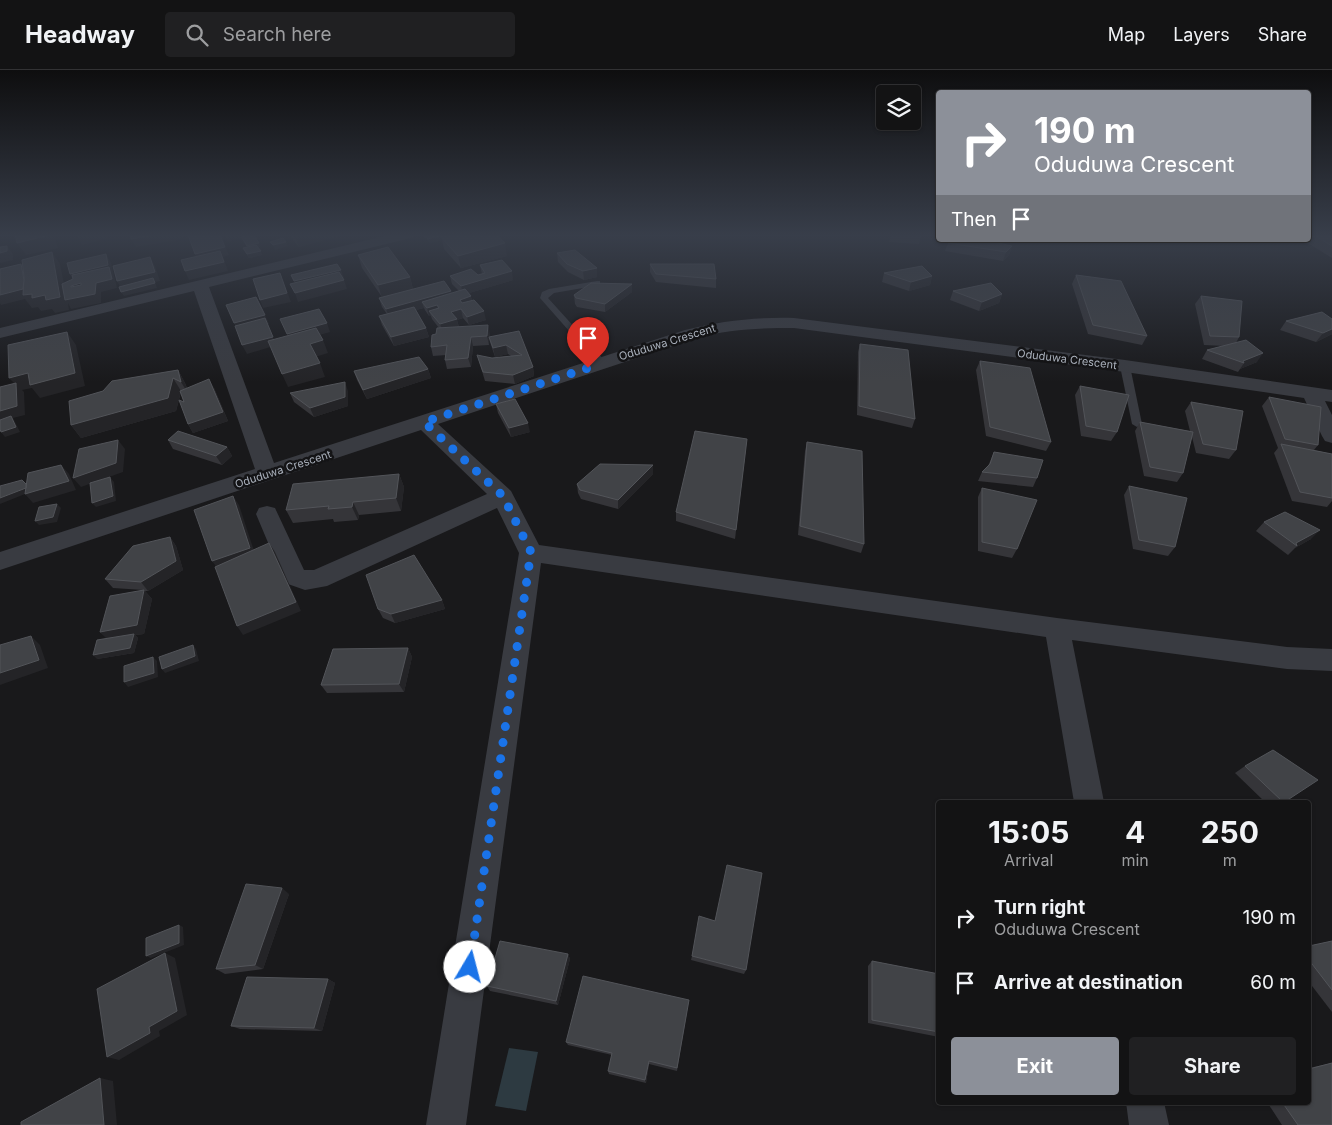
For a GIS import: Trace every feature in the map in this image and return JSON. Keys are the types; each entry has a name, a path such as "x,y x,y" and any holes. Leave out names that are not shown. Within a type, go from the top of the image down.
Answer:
{"street":[{"path":"0,333 199,284"},
{"path":"200,284 267,474"},
{"name":"Oduduwa Crescent","path":"0,561 698,332 722,326 752,322 794,323 1125,366 1332,396"},
{"path":"1311,393 1332,436"},
{"path":"424,422 503,496 531,552 446,1125"},
{"path":"266,514 294,576 300,580 309,581 318,579 503,496"},
{"path":"531,552 1057,628 1287,658 1332,660"},
{"path":"1057,628 1089,800"},
{"path":"1146,1105 1149,1125"}],"lane":[{"path":"590,284 552,291 545,294 544,298 602,363"},
{"path":"1125,366 1137,424"}],"shaded area":[{"path":"509,1048 538,1052 526,1111 495,1106"}],"building":[{"path":"0,284 24,284 23,289 0,295"},
{"path":"24,284 58,284 60,297 46,300 45,295 32,298 32,294 23,295"},
{"path":"62,284 77,284 71,287 81,284 96,284 95,294 65,300"},
{"path":"129,284 150,284 121,292 119,287"},
{"path":"255,284 284,284 287,293 260,300"},
{"path":"290,284 328,284 295,293"},
{"path":"432,284 446,284 451,291 386,309 379,298"},
{"path":"589,284 632,284 605,304 576,298 574,295"},
{"path":"992,284 1002,294 982,302 953,291"},
{"path":"1079,284 1123,284 1147,336 1093,325"},
{"path":"465,289 471,296 460,300 462,303 474,300 484,311 467,317 461,309 451,312 457,319 440,324 429,311 439,308 437,305 427,308 422,302"},
{"path":"1201,296 1242,301 1239,337 1210,336"},
{"path":"256,297 265,315 234,323 226,305"},
{"path":"414,307 426,328 391,337 379,316"},
{"path":"319,309 327,323 287,334 280,319"},
{"path":"1322,312 1332,319 1332,329 1323,333 1286,321"},
{"path":"265,318 273,337 242,345 235,326"},
{"path":"488,325 487,336 471,337 468,358 445,360 447,345 431,347 432,335 436,334 437,328"},
{"path":"316,328 323,340 310,344 320,363 282,374 268,341"},
{"path":"519,331 533,367 513,375 483,372 477,355 492,358 522,355 506,345 493,348 489,337"},
{"path":"67,332 75,373 30,385 28,373 9,378 8,345"},
{"path":"1246,340 1263,353 1243,361 1244,363 1207,350"},
{"path":"860,344 908,350 915,419 859,406"},
{"path":"419,357 428,369 363,390 354,371"},
{"path":"980,361 1030,368 1051,442 990,427"},
{"path":"178,370 181,382 173,378 168,398 71,425 69,401 103,391 112,381"},
{"path":"209,379 223,412 188,424 179,400 184,402 180,391"},
{"path":"345,382 345,397 310,408 290,393"},
{"path":"16,383 17,406 0,411 0,387"},
{"path":"1080,386 1129,395 1117,432 1086,426"},
{"path":"1269,397 1321,407 1318,445 1285,439"},
{"path":"515,399 528,423 509,428 496,404"},
{"path":"1191,402 1243,411 1236,450 1203,444"},
{"path":"11,416 16,427 1,432 0,420"},
{"path":"1140,422 1193,432 1183,473 1150,467"},
{"path":"178,431 227,447 216,456 168,440"},
{"path":"695,431 747,439 736,530 676,512"},
{"path":"118,440 116,463 73,478 79,449"},
{"path":"807,442 862,451 864,544 800,526"},
{"path":"1281,444 1332,454 1332,498 1300,492"},
{"path":"994,452 1043,460 1037,478 982,472 990,464"},
{"path":"600,464 653,465 618,500 580,490 577,484"},
{"path":"61,465 69,481 25,494 28,473"},
{"path":"399,474 396,498 353,502 352,507 328,509 329,506 286,510 293,484"},
{"path":"110,477 113,496 92,503 90,483"},
{"path":"22,480 26,484 26,488 0,498 0,486"},
{"path":"1129,486 1187,498 1175,547 1139,540"},
{"path":"982,488 1037,500 1017,549 982,542"},
{"path":"233,496 250,548 212,561 194,510"},
{"path":"57,504 53,517 35,521 39,507"},
{"path":"1285,512 1320,530 1296,543 1297,546 1264,522"},
{"path":"170,537 176,561 141,582 105,579 133,546"},
{"path":"269,543 296,602 237,626 215,567"},
{"path":"414,555 442,600 391,614 378,609 366,575"},
{"path":"144,590 137,625 100,632 110,596"},
{"path":"134,634 130,648 93,655 97,640"},
{"path":"31,636 39,660 0,673 0,645"},
{"path":"193,645 195,656 162,669 159,657"},
{"path":"408,648 399,684 321,685 333,649"},
{"path":"153,657 154,673 124,682 124,666"},
{"path":"1273,750 1318,780 1288,800 1281,800 1245,766"},
{"path":"727,865 762,873 746,970 692,956 699,916 715,921"},
{"path":"246,884 282,888 255,965 216,969"},
{"path":"179,925 179,943 146,956 146,938"},
{"path":"500,941 568,954 556,1001 487,986"},
{"path":"1332,941 1332,990 1311,963 1311,946"},
{"path":"165,953 177,1011 149,1027 150,1033 107,1057 97,989"},
{"path":"872,961 936,973 936,1031 872,1020"},
{"path":"583,976 689,1000 677,1068 649,1061 645,1080 608,1071 612,1053 566,1042"},
{"path":"247,977 328,979 314,1028 231,1026"},
{"path":"1332,1063 1332,1125 1298,1125 1284,1105 1311,1105 1311,1068"},
{"path":"100,1078 104,1125 21,1125 21,1122"}],"route":[{"path":"470,967 531,552 503,496 424,422 588,368"}]}
